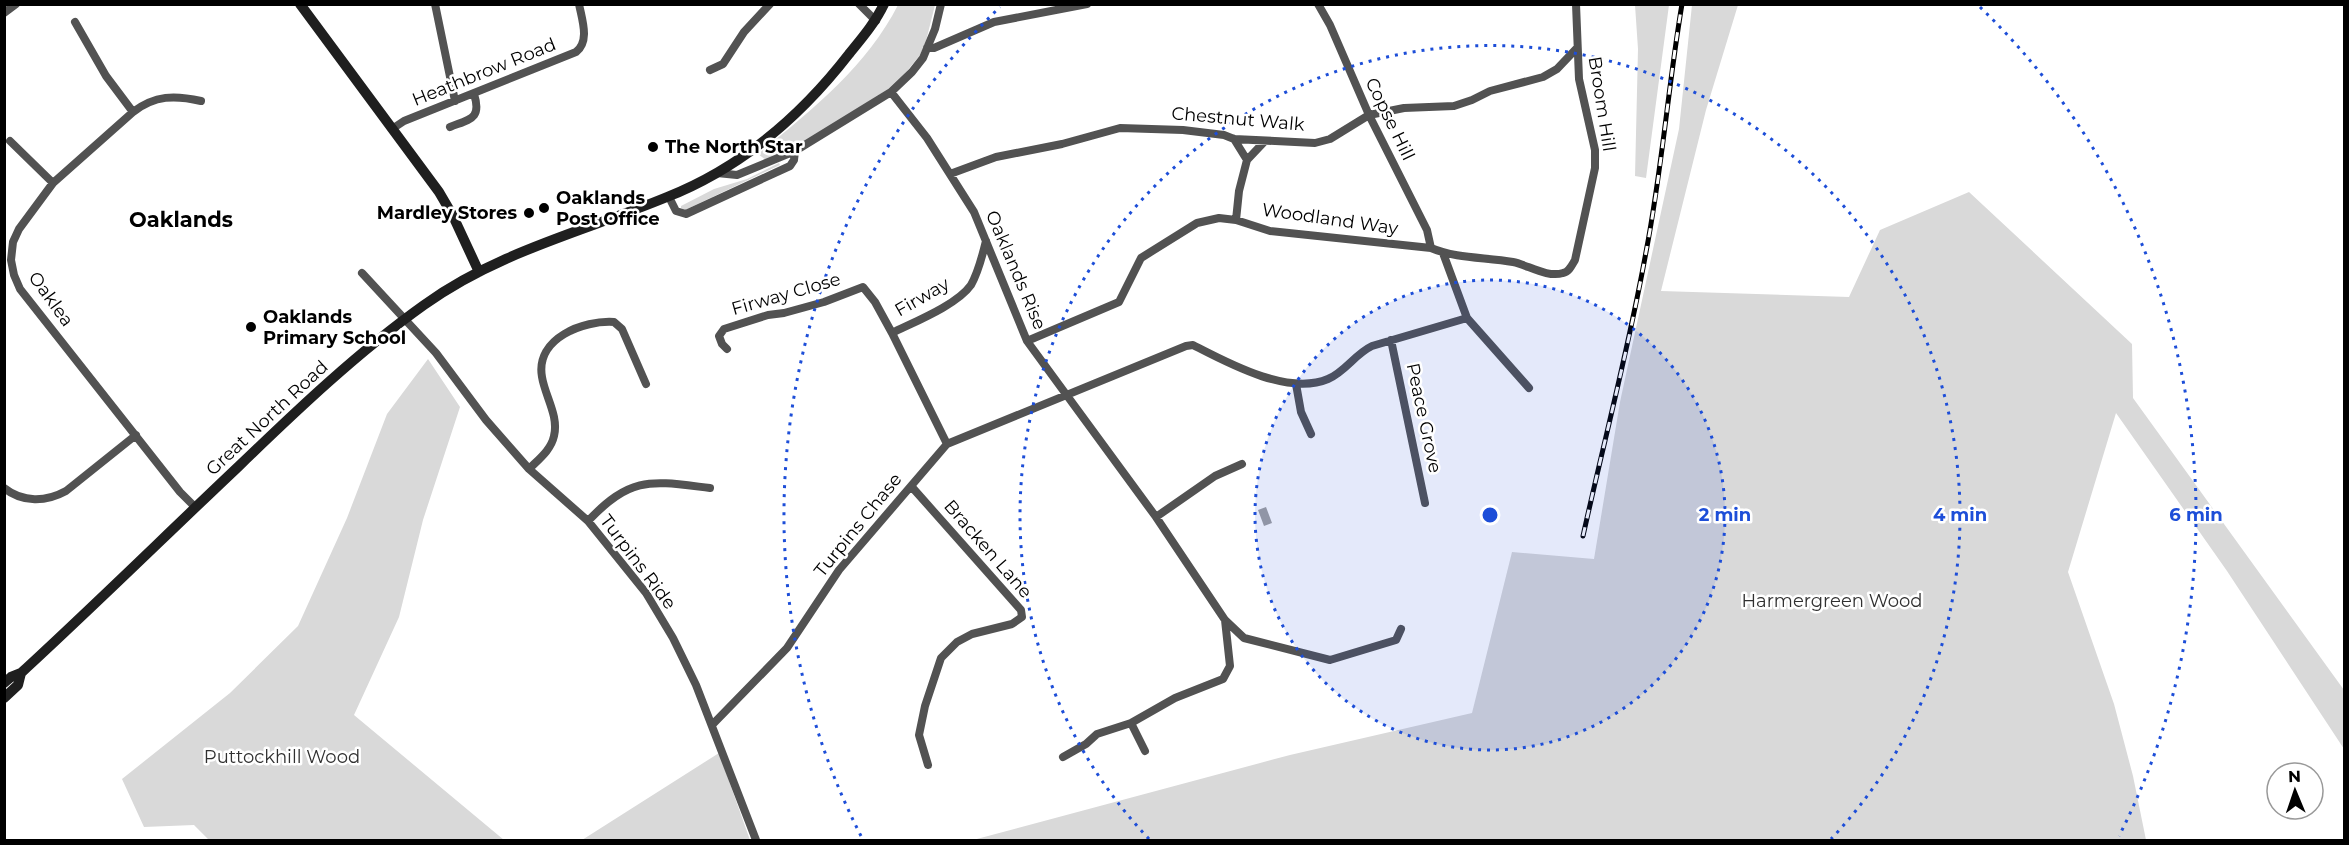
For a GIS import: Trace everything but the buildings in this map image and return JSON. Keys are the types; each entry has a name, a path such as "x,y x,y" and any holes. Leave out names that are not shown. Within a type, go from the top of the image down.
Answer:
{"main road":[{"path":"300,4 443,199 479,272"},
{"name":"Great North Road","path":"21,673 275,431 405,318 443,291 520,252 669,197 746,154 780,128 823,88 876,21 885,4"},
{"path":"4,683 21,673"},
{"path":"4,698 18,685 21,673"}],"street":[{"path":"4,13 16,4"},
{"path":"435,4 455,101"},
{"name":"Heathbrow Road","path":"392,129 404,121 568,56 580,49 584,37 579,4"},
{"path":"711,70 723,64 744,32 770,4"},
{"path":"859,4 876,21"},
{"path":"717,172 733,175 795,151 891,92 912,72 927,48 941,4"},
{"path":"927,48 934,48 994,22 1087,4"},
{"name":"Copse Hill","path":"1318,4 1330,25 1369,115 1427,230 1431,248"},
{"name":"Broom Hill","path":"1563,273 1571,268 1575,260 1595,168 1595,150 1583,103 1576,49 1576,4"},
{"path":"75,22 106,76 133,112"},
{"name":"Chestnut Walk","path":"950,174 996,157 1062,144 1120,128 1183,130 1224,135 1234,139 1315,143 1330,140 1369,115 1404,108 1454,106 1490,91 1552,73 1576,49"},
{"name":"Oaklands Rise","path":"891,92 927,138 974,212 1027,341 1156,517 1225,620 1230,666 1223,679 1175,698 1131,723 1097,734 1086,744 1063,757"},
{"path":"450,127 476,114 478,108 474,94"},
{"name":"Oaklea","path":"195,507 180,492 20,289 11,260 13,242 20,229 53,183 133,112 142,105 159,98 176,96 201,101"},
{"path":"1234,139 1247,160"},
{"path":"10,141 53,183"},
{"path":"1236,220 1239,191 1247,160 1265,141"},
{"path":"669,197 676,211 686,214 790,166 794,160 795,151"},
{"path":"746,154 757,166"},
{"name":"Woodland Way","path":"1027,341 1119,302 1142,258 1197,223 1220,218 1236,220 1270,231 1431,248 1443,253 1514,262 1542,272 1563,273"},
{"name":"Firway","path":"947,444 892,333 942,307 970,286 980,266 986,240"},
{"path":"1443,253 1467,318 1529,388"},
{"name":"Turpins Ride","path":"362,273 436,352 486,420 529,469 588,521 646,593 673,638 696,685 756,840"},
{"name":"Firway Close","path":"727,349 719,336 724,329 768,315 824,302 863,287 875,302 892,333"},
{"path":"1311,434 1301,412 1296,384 1328,379 1362,351 1467,318"},
{"path":"529,469 550,448 554,436 553,412 541,375 544,359 552,345 564,334 585,324 614,322 622,328 646,384"},
{"name":"Peace Grove","path":"1391,340 1425,502"},
{"name":"Turpins Chase","path":"712,725 787,648 839,570 880,519 947,444 1176,349 1193,345 1247,372 1296,384"},
{"path":"4,488 21,498 37,500 57,496 136,435"},
{"path":"1156,517 1215,476 1242,464"},
{"path":"588,521 611,499 642,484 662,482 710,488"},
{"name":"Bracken Lane","path":"911,486 1021,610 1022,617 1012,624 972,634 957,642 941,658 925,706 919,735 928,765"},
{"path":"1225,620 1244,638 1330,660 1396,640 1401,629"},
{"path":"1131,723 1145,751"}],"green space":[{"path":"898,5 935,5 926,41 920,55 907,71 888,89 788,153 766,160 758,154 817,104 854,68 885,27"},
{"path":"1635,5 1669,5 1646,178 1635,176 1638,49"},
{"name":"Harmergreen Wood","path":"1692,5 1738,5 1706,110 1661,291 1849,297 1880,230 1969,192 2132,344 2133,398 2344,690 2344,749 2227,571 2116,413 2068,572 2114,704 2133,776 2146,840 973,840 1290,755 1472,713 1512,552 1594,559 1620,402 1679,129"},
{"path":"779,163 780,165 685,210 681,208 714,189 747,179"},
{"name":"Puttockhill Wood","path":"428,359 460,407 423,520 399,617 354,715 504,840 209,840 194,825 144,827 122,779 230,693 298,626 347,518 387,414"},
{"path":"719,753 750,840 582,840"}],"shaded area":[{"path":"1266,507 1272,523 1264,526 1258,510"}],"railway":[{"path":"1583,536 1646,252 1682,4"}],"place":[{"name":"The North Star","path":"653,147"},
{"name":"Oaklands Post Office","path":"544,208"},
{"name":"Mardley Stores","path":"529,213"},
{"name":"Oaklands Primary School","path":"251,327"}],"district":[{"name":"Oaklands","path":"181,219"}]}
